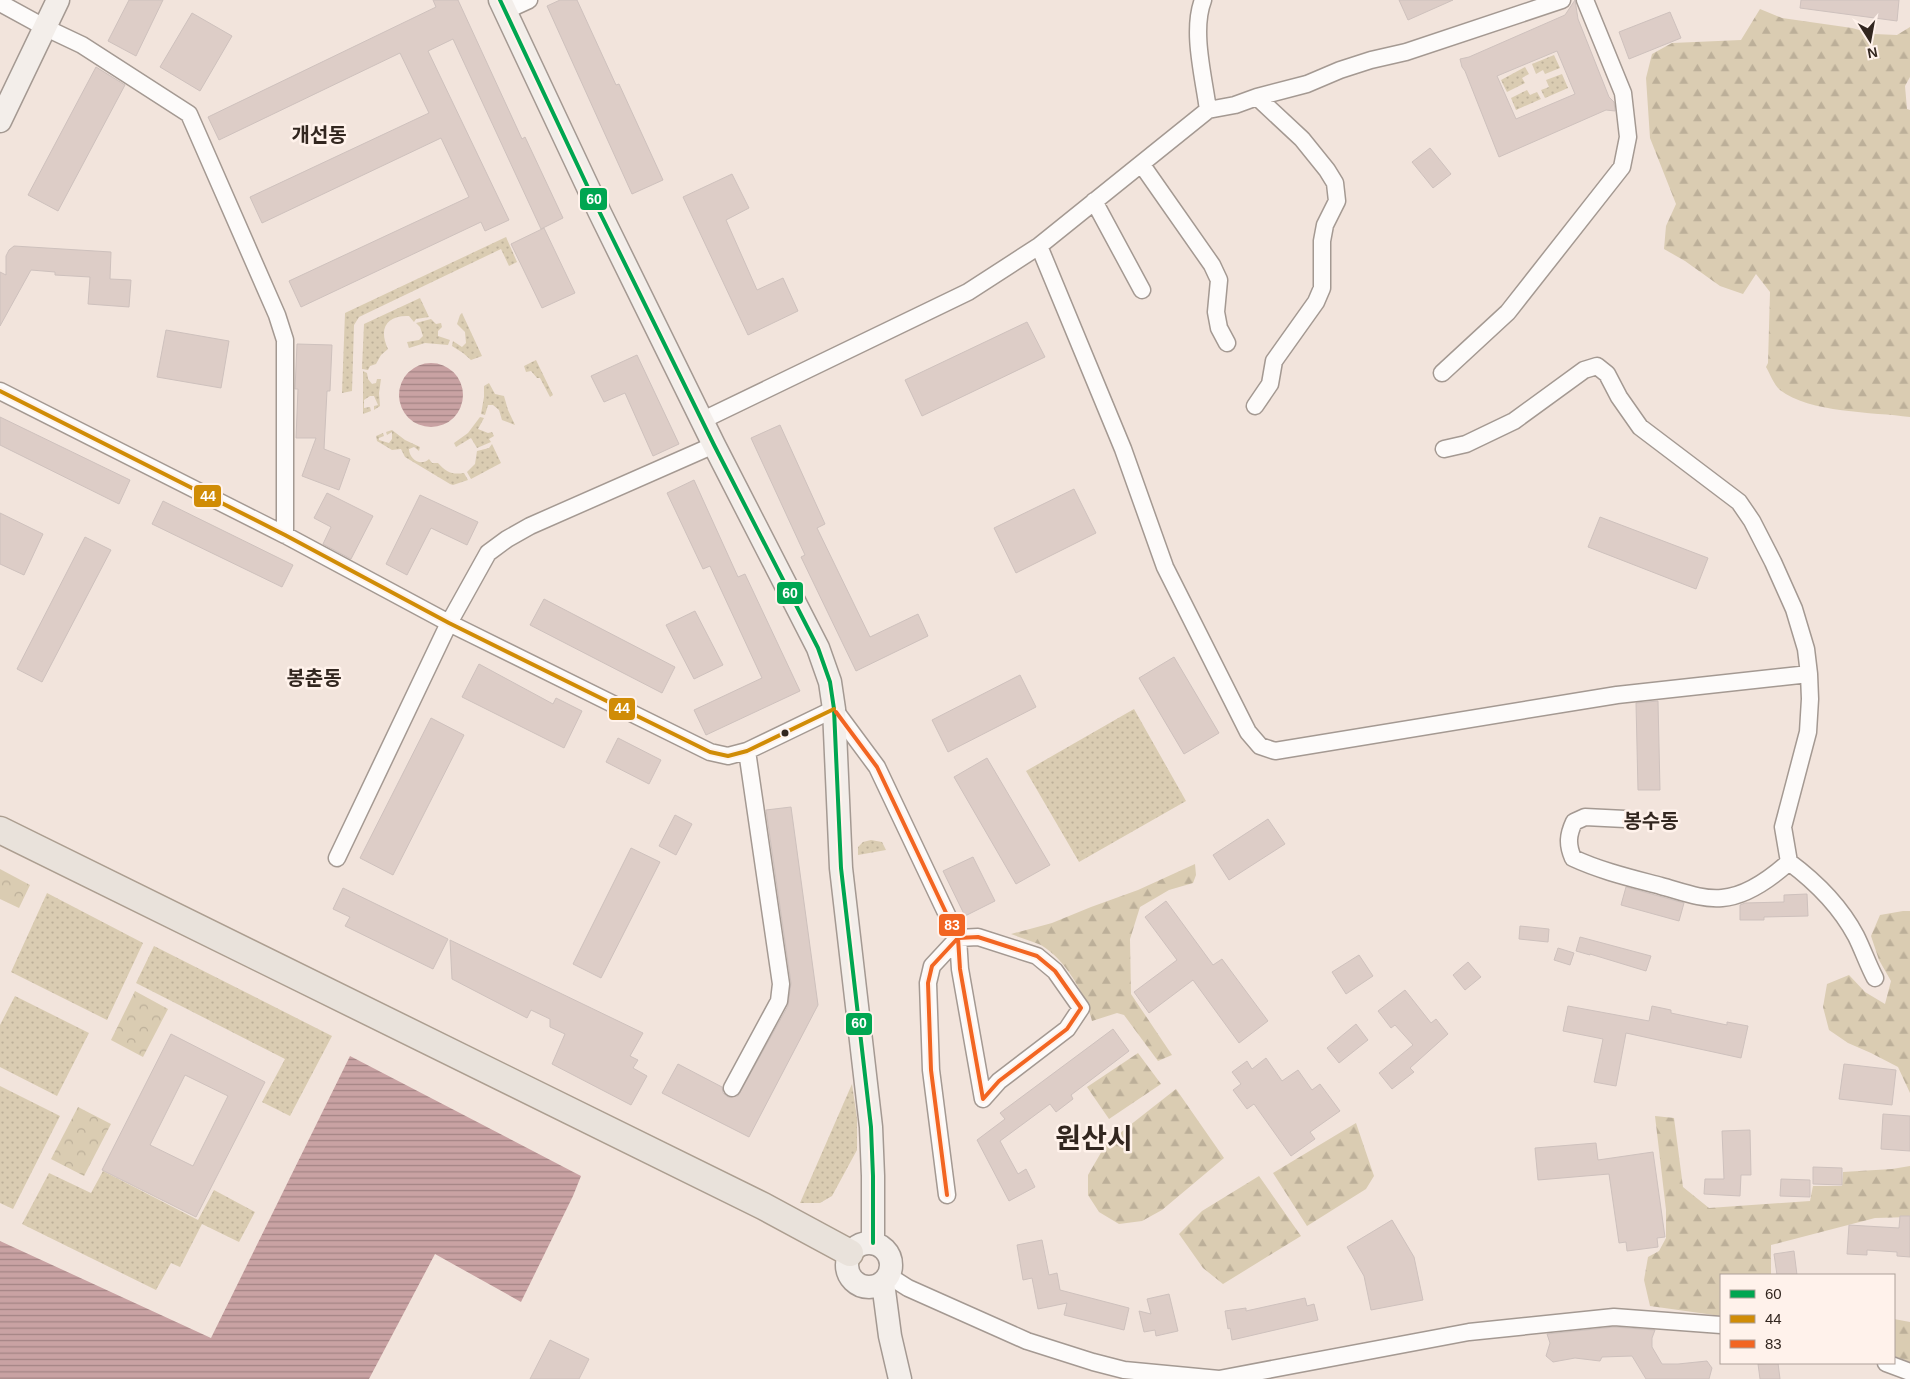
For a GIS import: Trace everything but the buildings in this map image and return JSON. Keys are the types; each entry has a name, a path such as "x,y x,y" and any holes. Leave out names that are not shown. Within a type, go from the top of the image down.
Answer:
{"main road":[{"path":"0,121 58,0"},
{"path":"503,6 600,213 714,445 818,648 830,682 834,709 841,868 871,1127 874,1176 861,1248 846,1267 852,1280 864,1287 870,1288 886,1279"},
{"path":"0,830 754,1202 861,1248 879,1245 888,1255 891,1268 886,1279 890,1336 900,1379"}],"street":[{"path":"503,6 529,0"},
{"path":"1203,0 1200,8 1198,28 1208,110"},
{"path":"703,420 968,292 1039,246 1208,110 1235,105 1257,96 1307,84 1340,70 1406,52 1562,0"},
{"path":"1442,373 1508,312 1622,167 1628,137 1623,93 1585,0"},
{"path":"0,3 82,45 189,114 277,315 285,340 284,535"},
{"path":"1254,406 1270,384 1274,360 1316,302 1322,288 1322,241 1325,225 1337,201 1335,183 1327,170 1302,140 1257,96"},
{"path":"1142,165 1212,265 1218,280 1216,312 1219,328 1227,343"},
{"path":"1094,201 1142,290"},
{"path":"1039,246 1123,449 1165,567 1248,732 1260,746 1274,751 1617,695 1809,674"},
{"path":"1444,449 1466,444 1514,421 1584,370 1597,366 1607,374 1619,397 1640,427 1739,502 1752,521 1773,562 1794,609 1806,649 1810,698 1808,732 1783,826 1789,862 1811,879 1845,919 1856,937 1875,978"},
{"path":"0,391 284,535 449,623 710,752 728,756 747,751 834,709 877,766 958,938 960,969 983,1099 999,1081 1067,1029 1081,1008 1055,971 1037,956 978,937 958,938 932,966 928,983 931,1070 947,1195"},
{"path":"337,858 449,623 488,553 507,539 530,526 714,445"},
{"path":"732,1088 779,1001 781,984 747,751"},
{"path":"1625,819 1585,817 1574,822 1569,833 1568,847 1573,858 1595,868 1694,895 1722,898 1745,891 1768,880 1789,862"},
{"path":"886,1279 1027,1341 1093,1362 1124,1370 1219,1379 1469,1332 1614,1317 1720,1325"},
{"path":"1889,1364 1910,1372"}],"green space":[{"path":"1760,9 1782,18 1852,28 1874,34 1897,35 1910,27 1910,77 1905,86 1907,109 1910,110 1910,417 1824,407 1792,398 1780,390 1766,367 1768,363 1770,292 1756,274 1743,294 1720,286 1685,261 1664,249 1666,226 1676,204 1650,138 1646,78 1652,54 1672,43 1741,40"},
{"path":"1554,55 1560,68 1545,74 1543,70 1536,74 1532,64"},
{"path":"1525,67 1529,74 1522,78 1525,83 1507,92 1501,80"},
{"path":"1562,74 1568,88 1545,98 1541,90 1549,87 1546,80"},
{"path":"1527,90 1530,95 1537,92 1541,99 1516,110 1511,98"},
{"path":"506,237 517,262 509,266 501,249 359,317 354,325 352,391 342,393 345,313"},
{"path":"420,298 429,317 416,319 414,322 409,316 401,316 390,320 384,329 385,342 388,349 381,355 376,364 370,366 368,370 362,369 364,324"},
{"path":"462,313 482,356 471,360 452,346 453,341 462,347 466,343 465,332 457,324"},
{"path":"431,319 436,324 441,323 442,327 438,331 438,336 450,340 448,345 425,343 409,348 407,342 419,340 423,336 420,327 416,323"},
{"path":"536,360 553,395 550,397 540,378 537,378 531,371 526,372 524,366"},
{"path":"363,371 367,373 368,379 372,384 376,383 377,379 381,379 380,406 374,410 374,406 378,405 374,396 370,396 364,400 364,408 370,407 371,411 363,414"},
{"path":"489,383 495,394 504,396 515,425 502,420 499,410 493,405 488,405 485,415 481,414 484,386"},
{"path":"480,417 484,418 478,429 488,433 492,432 494,436 489,439 491,442 477,448 471,438 456,447 454,443 468,433"},
{"path":"392,430 405,440 420,447 419,451 414,447 409,449 411,456 416,461 422,462 429,459 432,463 438,463 450,472 456,474 464,473 468,480 453,485 450,484 405,457 401,449 392,450 377,441 376,436 383,433 384,436 379,438 379,440 389,443 392,439 392,432 387,435 386,432"},
{"path":"492,444 501,463 471,479 467,472 475,464 477,451 489,448"},
{"path":"1134,709 1186,801 1079,862 1026,771"},
{"path":"871,840 882,842 886,850 858,855 858,847 863,842"},
{"path":"1195,864 1196,875 1193,883 1169,890 1140,907 1130,939 1131,994 1172,1055 1158,1061 1124,1015 1117,1013 1092,1021 1085,1000 1059,959 1041,945 1011,934 1052,923 1138,890"},
{"path":"0,869 30,885 19,908 0,899"},
{"path":"47,893 143,943 107,1020 11,972"},
{"path":"1910,911 1910,1093 1898,1067 1848,1043 1829,1030 1823,1007 1827,984 1849,975 1865,992 1885,1004 1891,981 1879,960 1871,936 1880,915"},
{"path":"154,946 332,1036 290,1116 262,1102 285,1059 136,983"},
{"path":"135,991 168,1009 143,1057 111,1040"},
{"path":"15,996 89,1033 57,1096 0,1067 0,1025"},
{"path":"1138,1053 1161,1084 1109,1119 1087,1087"},
{"path":"852,1084 857,1118 857,1150 832,1196 820,1203 800,1203"},
{"path":"0,1086 60,1116 13,1209 0,1203"},
{"path":"1176,1089 1224,1158 1162,1210 1142,1221 1119,1224 1099,1212 1088,1195 1088,1175 1106,1144"},
{"path":"78,1107 111,1124 84,1176 51,1159"},
{"path":"1655,1116 1674,1118 1683,1187 1709,1208 1810,1201 1813,1186 1842,1186 1843,1172 1910,1166 1910,1217 1875,1218 1771,1245 1771,1274 1720,1274 1720,1316 1650,1306 1644,1280 1648,1257 1659,1251 1666,1238 1666,1210"},
{"path":"1356,1123 1374,1176 1366,1189 1307,1226 1273,1173"},
{"path":"103,1171 198,1220 214,1190 255,1212 239,1242 202,1224 180,1267 171,1263 156,1290 22,1224 49,1173 91,1193"},
{"path":"1259,1176 1301,1236 1223,1284 1203,1268 1179,1234 1202,1211"},
{"path":"1895,1319 1910,1322 1910,1362 1895,1356"}],"shaded area":[{"path":"425,363 437,363 454,372 461,383 463,395 461,407 454,418 437,427 425,427 413,422 404,413 399,401 399,389 404,377 413,368"},
{"path":"350,1056 581,1176 521,1302 435,1254 369,1379 0,1379 0,1241 211,1338"}],"transit line":[{"name":"60","path":"500,0 600,213 714,445 818,648 830,682 834,709 841,868 871,1127 873,1243"},
{"name":"44","path":"0,391 285,535 449,623 710,752 728,756 747,751 834,709"},
{"name":"83","path":"836,712 877,767 958,938 960,969 983,1099 999,1081 1067,1029 1081,1008 1055,971 1037,956 978,937 958,938 932,966 928,983 931,1070 947,1195"}],"district":[{"name":"개선동","path":"319,135"},
{"name":"봉춘동","path":"314,678"},
{"name":"봉수동","path":"1651,821"},
{"name":"원산시","path":"1094,1138"}]}
